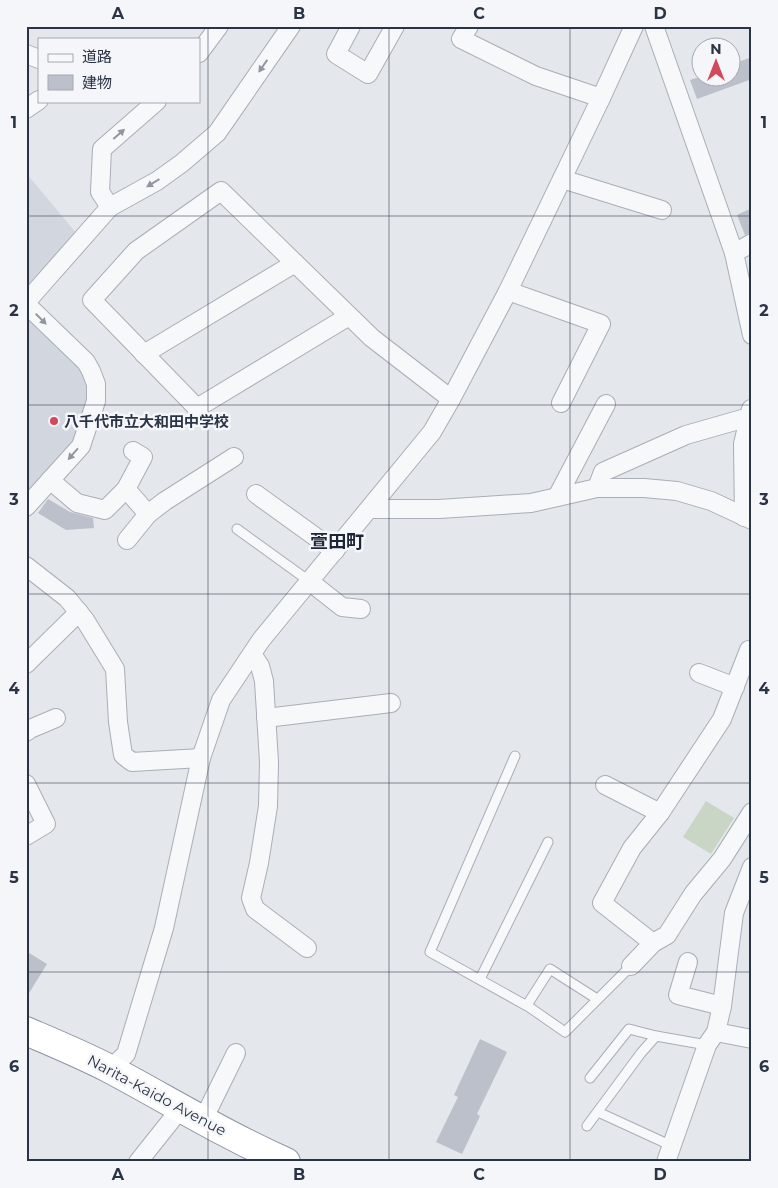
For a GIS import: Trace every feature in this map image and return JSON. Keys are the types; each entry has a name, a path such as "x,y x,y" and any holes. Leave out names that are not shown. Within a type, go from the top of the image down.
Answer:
{"highway":[{"name":"Narita-Kaido Avenue","path":"26,1031 110,1069 257,1149 286,1162"}],"street":[{"path":"200,52 219,26"},
{"path":"26,506 80,446 96,401 96,384 86,362 28,306 28,300 110,208 157,181 182,163 217,133 291,26"},
{"path":"351,26 336,54 368,74 395,26"},
{"path":"469,26 461,39 536,76 601,98"},
{"path":"654,26 734,253 750,312 752,335"},
{"path":"110,1069 126,1054 164,928 201,758 221,700 261,640 432,432 508,291 601,98 631,28"},
{"path":"26,54 38,59"},
{"path":"26,110 38,101"},
{"path":"110,208 100,192 102,149 156,102"},
{"path":"562,179 662,210"},
{"path":"349,316 196,408 92,300 136,250 221,192 372,338 451,399"},
{"path":"734,253 752,243"},
{"path":"144,354 294,263"},
{"path":"508,291 601,324 561,403"},
{"path":"557,497 606,404"},
{"path":"370,508 439,509 531,503 597,488 644,488 677,491 711,501 748,518 743,444 750,412"},
{"path":"597,488 603,472 686,435 750,412"},
{"path":"50,480 76,503 105,510 126,489 144,456"},
{"path":"127,540 148,514 234,457"},
{"path":"126,489 148,514"},
{"path":"256,494 335,551"},
{"path":"26,566 67,598 85,620 116,669 118,722 123,755 132,762 201,758"},
{"path":"309,581 342,607 361,609"},
{"path":"26,664 78,612"},
{"path":"653,943 602,903 632,848 660,813 722,720 749,650 752,650"},
{"path":"252,654 260,666 264,681 269,762 268,806 259,864 251,898 255,909 307,948"},
{"path":"699,673 735,687"},
{"path":"266,718 391,703"},
{"path":"26,732 56,718"},
{"path":"26,784 46,824 26,836"},
{"path":"605,785 660,813"},
{"path":"631,966 653,943 667,935 693,894 722,859 752,812"},
{"path":"669,1154 722,1006 734,913 752,867"},
{"path":"688,962 678,996 722,1006"},
{"path":"712,1038 752,1039"},
{"path":"138,1162 192,1114 236,1052"}],"lane":[{"path":"237,529 309,581"},
{"path":"515,756 430,952 527,1005 564,1032 631,966"},
{"path":"480,979 548,842"},
{"path":"527,1005 550,969 598,999"},
{"path":"590,1078 629,1029 656,1036 712,1038"},
{"path":"587,1126 641,1053 656,1036"},
{"path":"598,1112 669,1154"}],"shaded area":[{"path":"26,173 77,234 26,292"},
{"name":"八千代市立大和田中学校","path":"26,314 85,371 90,399 74,443 26,497"}],"green space":[{"path":"706,801 734,818 711,854 683,837"}],"building":[{"path":"752,57 752,79 740,83 740,61"},
{"path":"693,88 727,88 697,99"},
{"path":"752,208 752,232 745,235 737,215"},
{"path":"48,499 70,512 93,518 94,528 66,530 38,513"},
{"path":"26,951 47,964 26,998"},
{"path":"480,1039 507,1052 477,1114 480,1116 462,1154 436,1142 458,1097 454,1095"}],"place":[{"name":"八千代市立大和田中学校","path":"54,421"}],"district":[{"name":"萱田町","path":"337,542"}]}
